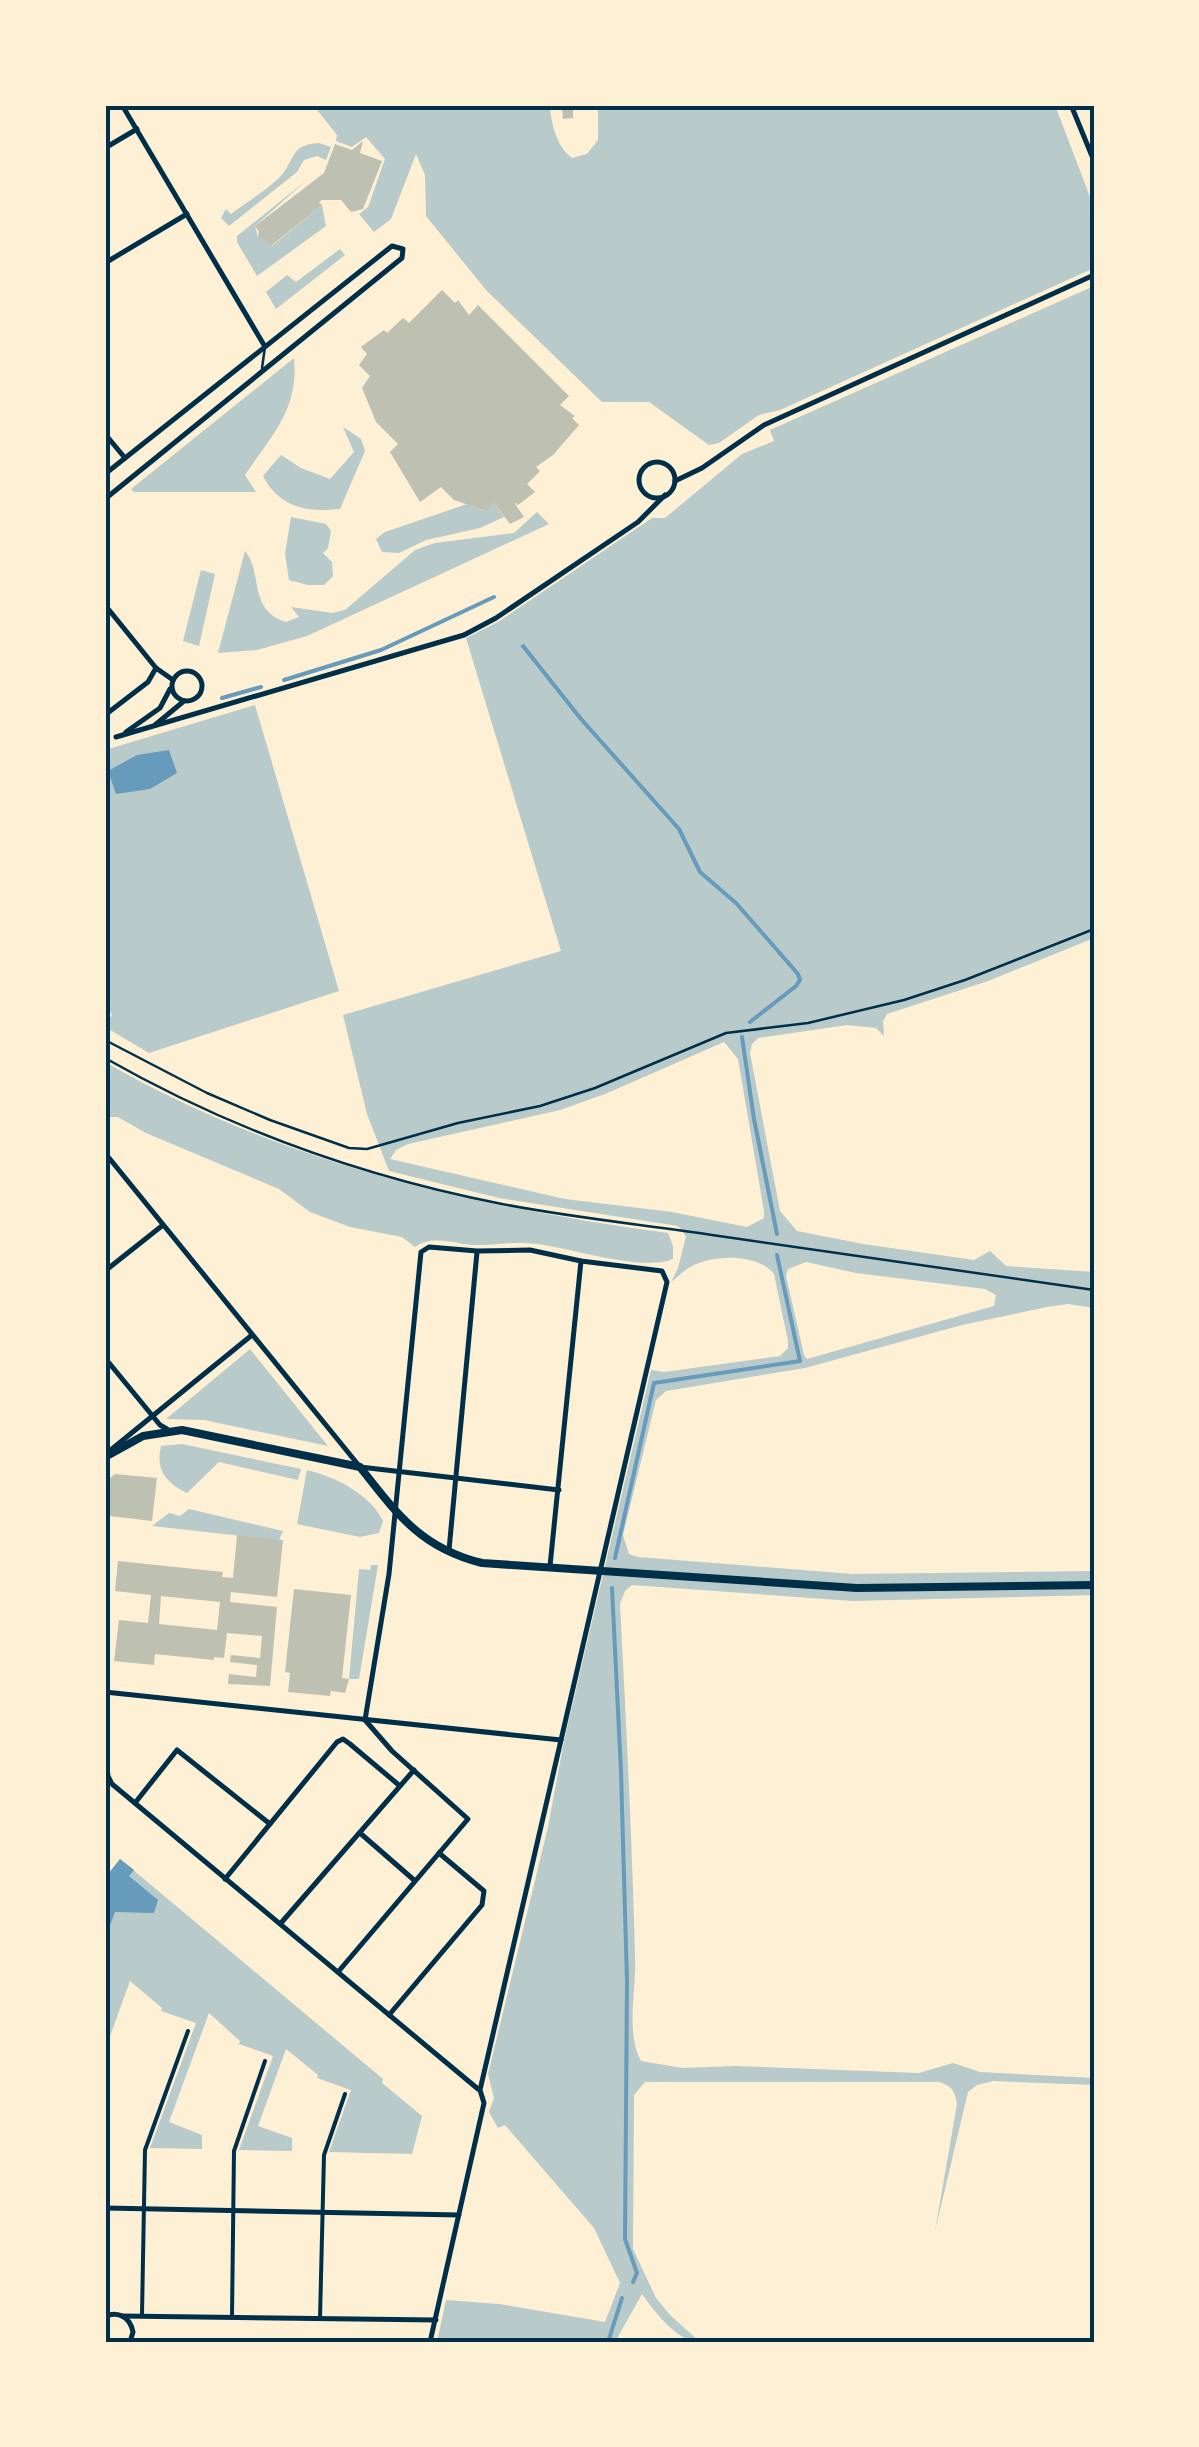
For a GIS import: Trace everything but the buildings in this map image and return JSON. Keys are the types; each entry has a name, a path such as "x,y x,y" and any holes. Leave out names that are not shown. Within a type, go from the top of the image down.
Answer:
{"street":[{"path":"122,105 264,346"},
{"path":"1071,105 1094,161"},
{"path":"105,148 136,129"},
{"path":"105,263 187,214"},
{"path":"105,474 392,246 402,249 402,258 105,498"},
{"path":"193,700 202,688 198,676 184,671 151,716 113,739 480,628 638,522 675,481 702,468 764,425 1094,275"},
{"path":"105,434 124,458"},
{"path":"665,496 647,495 640,485 640,473 649,464 661,462 671,469 675,481"},
{"path":"105,605 172,683 174,694 184,701"},
{"path":"105,715 148,682 156,668"},
{"path":"148,729 184,701 193,700 212,709"},
{"path":"105,1153 396,1513 420,1536 449,1553 482,1564 857,1588 1094,1585"},
{"path":"105,1271 163,1224"},
{"path":"365,1720 396,1513 422,1249 530,1250 666,1273 480,2090 484,2104 430,2342"},
{"path":"449,1553 478,1252"},
{"path":"550,1568 581,1261"},
{"path":"105,1456 252,1334"},
{"path":"105,1358 151,1415 170,1430"},
{"path":"105,1456 142,1436 170,1430 203,1433 398,1474 558,1490"},
{"path":"105,1692 561,1740"},
{"path":"338,1972 468,1820 365,1720"},
{"path":"225,1879 337,1742 342,1740 400,1786"},
{"path":"105,1750 108,1779 135,1804 480,2090"},
{"path":"135,1804 177,1750 270,1824"},
{"path":"280,1924 414,1770"},
{"path":"360,1832 415,1880"},
{"path":"390,2015 482,1905 484,1891 439,1853"},
{"path":"142,2314 144,2150 188,2030"},
{"path":"232,2316 234,2151 266,2060"},
{"path":"320,2318 324,2154 344,2094"},
{"path":"105,2208 459,2216"},
{"path":"105,2316 436,2320"},
{"path":"122,2316 132,2327 130,2342"}],"lane":[{"path":"259,374 265,360 264,346"}],"path":[{"path":"105,1040 270,1120 348,1148 367,1150 458,1123 540,1106 595,1088 726,1033 808,1023 904,1000 1094,930"},
{"path":"105,1058 201,1108 278,1139 403,1180 471,1197 596,1220 1094,1290"}],"shaded area":[{"path":"550,105 556,134 572,158 587,154 598,140 598,105 1055,105 1090,197 1094,268 780,410 759,415 719,443 709,445 649,402 602,402 486,290 426,216 425,175 416,154 391,219 374,232 359,214 368,207 385,159 366,137 352,147 336,141 337,135 314,106"},
{"path":"319,143 331,147 326,160 317,156 304,160 297,172 229,226 221,218 226,209 231,214 274,183 299,149"},
{"path":"307,180 255,226 258,237 272,246 322,205 326,226 257,276 237,236"},
{"path":"340,249 345,255 276,309 266,292 287,275 296,282"},
{"path":"1094,286 1094,938 988,981 887,1014 883,1021 884,1036 876,1028 847,1025 758,1038 750,1053 780,1211 797,1231 974,1260 990,1251 1006,1266 1094,1272 1094,1308 1068,1304 1047,1307 962,1325 805,1368 666,1391 656,1400 623,1535 629,1554 638,1557 852,1574 1094,1571 1094,1595 852,1601 632,1585 625,1591 620,1604 636,2049 641,2061 682,2068 735,2066 919,2073 953,2063 980,2072 1094,2078 1094,2085 993,2081 968,2092 935,2231 957,2104 947,2085 645,2082 634,2095 633,2249 656,2298 700,2342 675,2332 642,2294 615,2342 437,2342 446,2300 499,2304 605,2322 620,2283 594,2228 505,2125 498,2128 489,2112 494,2098 488,2074 651,1370 664,1372 780,1356 788,1348 788,1341 774,1274 767,1267 746,1259 710,1260 690,1267 671,1282 686,1236 678,1226 499,1198 389,1171 367,1114 343,1015 561,951 466,638 498,622 652,518 665,518 742,454 774,441 770,430","holes":["724,1042 738,1059 764,1211 764,1218 747,1227 672,1212 565,1199 390,1159 396,1150 408,1144 560,1110","806,1262 856,1273 985,1289 996,1295 994,1306 807,1359 786,1276 788,1269"]},
{"path":"294,358 288,407 245,475 256,492 131,489"},
{"path":"343,427 361,439 365,451 340,509 295,506 277,495 263,476 281,455 330,479 354,452"},
{"path":"494,503 504,517 480,528 426,540 399,553 382,552 376,539 385,532 467,504 485,511"},
{"path":"537,512 549,524 307,636 257,650 218,653 245,551 266,609 286,622 299,617 291,607 332,613 345,610 415,550 435,543 514,533"},
{"path":"291,517 326,524 331,531 323,553 332,562 333,576 324,585 289,580 285,554"},
{"path":"201,570 215,574 199,646 183,641"},
{"path":"255,705 339,991 149,1053 105,1027 105,1019 112,1016 105,996 105,750"},
{"path":"105,1062 239,1128 378,1175 521,1209 668,1233 673,1259 625,1261 529,1243 475,1245 436,1240 415,1247 402,1237 350,1227 310,1212 279,1189 146,1133 118,1117 108,1117"},
{"path":"250,1349 328,1446 204,1420 166,1419"},
{"path":"182,1444 301,1469 298,1480 219,1462 187,1493 168,1480 160,1462 161,1446"},
{"path":"307,1470 360,1494 383,1521 379,1533 360,1537 297,1524"},
{"path":"189,1509 283,1531 279,1540 152,1526 169,1513 180,1516"},
{"path":"371,1565 378,1565 359,1679 349,1679 359,1569 370,1570"},
{"path":"120,1859 422,2116 412,2154 329,2152 351,2090 317,2078 286,2049 258,2126 292,2138 292,2151 239,2150 273,2056 239,2044 209,2013 169,2122 202,2135 202,2149 150,2148 196,2023 161,2011 130,1981 105,2050 105,1878"}],"water":[{"path":"169,750 177,773 150,789 116,794 108,771 137,755"},
{"path":"120,1859 134,1870 129,1876 158,1900 154,1913 115,1912 105,1939 105,1878"}],"waterway":[{"path":"284,680 381,650 494,597"},
{"path":"523,646 581,719 679,829 700,872 736,903 798,974 796,986 750,1022"},
{"path":"222,698 261,687"},
{"path":"742,1037 777,1234"},
{"path":"615,1558 654,1383 800,1361 777,1255"},
{"path":"612,1588 627,1981 625,2239 637,2273 633,2282"},
{"path":"608,2342 622,2298"}]}
